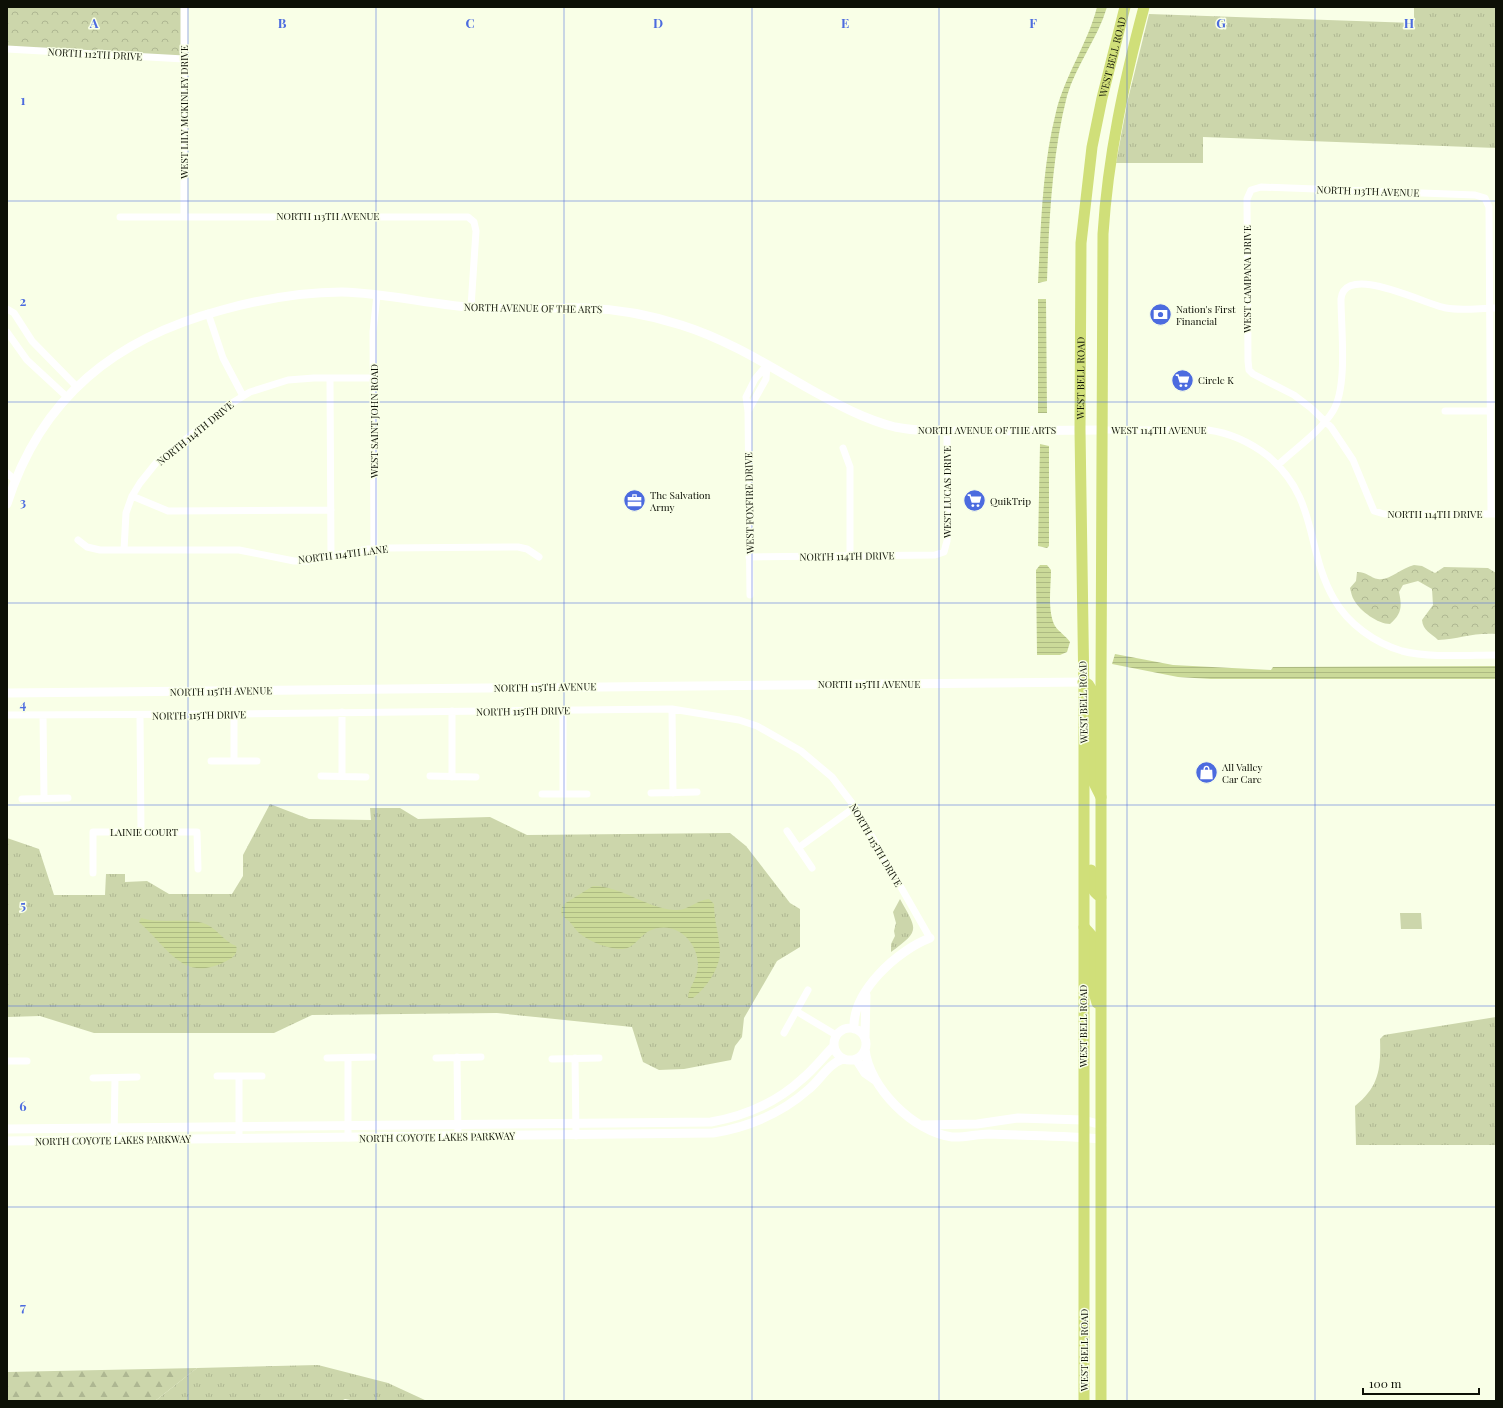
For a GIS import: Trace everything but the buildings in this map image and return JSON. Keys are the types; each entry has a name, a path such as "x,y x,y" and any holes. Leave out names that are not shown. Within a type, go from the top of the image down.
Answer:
{"main road":[{"name":"WEST BELL ROAD","path":"1084,1401 1084,928 1080,286 1089,164 1102,98 1126,7"},
{"name":"WEST BELL ROAD","path":"1101,1401 1103,240 1108,183 1122,97 1144,7"},
{"path":"1083,682 1088,684 1093,692 1093,780 1102,798"},
{"path":"1083,813 1091,832 1091,885 1095,893 1101,897"},
{"path":"1084,928 1092,936 1093,989 1101,1016"}],"street":[{"name":"WEST LILY MCKINLEY DRIVE","path":"184,7 184,217"},
{"name":"NORTH 112TH DRIVE","path":"7,49 184,58"},
{"name":"NORTH 113TH AVENUE","path":"1251,190 1261,187 1479,195 1486,198 1489,207 1493,308"},
{"name":"WEST CAMPANA DRIVE","path":"1251,190 1247,199 1249,370 1253,374 1294,394 1325,421"},
{"name":"NORTH 113TH AVENUE","path":"120,217 459,216 472,219 475,226 476,250 471,307"},
{"path":"1493,514 1490,411 1493,308 1447,308 1376,285 1353,284 1344,289 1341,299 1341,389 1337,404 1325,421 1278,465 1299,494 1329,590 1339,608 1351,621 1373,638 1404,651 1428,654 1496,655"},
{"name":"NORTH AVENUE OF THE ARTS","path":"7,504 11,480 35,440 67,397 106,362 137,342 163,329 208,313 259,300 293,295 332,292 377,295 471,307 587,308 636,314 678,324 704,333 767,365 850,411 875,421 899,428 947,431 1102,430"},
{"name":"WEST SAINT JOHN ROAD","path":"374,548 373,378 374,324 377,295"},
{"path":"7,309 14,313 32,341 77,387"},
{"path":"208,313 223,358 243,396"},
{"path":"7,332 27,360 67,397"},
{"name":"WEST FOXFIRE DRIVE","path":"750,595 748,411 746,397 755,379 767,365"},
{"path":"330,378 332,557"},
{"name":"NORTH 114TH DRIVE","path":"124,550 125,520 132,496 145,476 156,464 220,411 243,396 265,386 288,380 373,378"},
{"path":"1445,411 1490,411"},
{"name":"NORTH 114TH DRIVE","path":"1325,421 1340,438 1353,460 1374,511 1384,514 1493,514"},
{"name":"WEST 114TH AVENUE","path":"1102,430 1216,431 1247,442 1258,448 1278,465"},
{"name":"WEST LUCAS DRIVE","path":"944,552 947,541 947,431"},
{"path":"843,448 850,467 850,556"},
{"path":"7,474 11,480"},
{"path":"132,496 168,512 331,510"},
{"name":"NORTH 114TH LANE","path":"78,540 82,544 94,550 239,550 294,561 332,557 374,548 518,547 527,549 539,557"},
{"name":"NORTH 114TH DRIVE","path":"749,557 935,555 944,552"},
{"name":"NORTH 115TH AVENUE","path":"7,693 1083,682"},
{"path":"672,709 673,793"},
{"name":"NORTH 115TH DRIVE","path":"7,715 672,709 739,720 771,733 801,751 832,777 855,807 930,938"},
{"path":"563,710 563,794"},
{"path":"452,711 452,777"},
{"path":"342,712 342,776"},
{"path":"234,714 234,761"},
{"path":"43,715 44,798"},
{"path":"140,715 141,832"},
{"path":"211,761 257,761"},
{"path":"321,776 366,777"},
{"path":"430,776 476,777"},
{"path":"651,793 697,792"},
{"path":"542,794 587,794"},
{"path":"22,799 68,798"},
{"path":"798,848 855,807"},
{"path":"787,831 812,868"},
{"name":"LAINIE COURT","path":"93,873 93,832 197,832 198,869"},
{"path":"854,1029 857,1008 877,976 892,961 910,947 930,938"},
{"path":"784,1033 808,990"},
{"path":"866,992 865,1049 866,1057 875,1080"},
{"path":"796,1011 836,1035"},
{"path":"865,1038 854,1029 844,1029 836,1035 834,1046 836,1054 843,1059 856,1059 865,1049"},
{"name":"NORTH COYOTE LAKES PARKWAY","path":"7,1129 699,1123 738,1116 770,1102 788,1091 802,1079 834,1046"},
{"path":"436,1058 481,1056"},
{"path":"327,1058 373,1057"},
{"path":"457,1057 458,1137"},
{"path":"348,1058 348,1138"},
{"path":"575,1058 576,1136"},
{"path":"552,1059 599,1058"},
{"name":"NORTH COYOTE LAKES PARKWAY","path":"7,1141 699,1135 741,1127 776,1113 810,1088 834,1062 843,1059"},
{"path":"856,1059 865,1072 875,1080 896,1107 934,1132 953,1137 986,1134 1101,1138"},
{"path":"7,1061 27,1061"},
{"path":"217,1076 262,1076"},
{"path":"239,1076 239,1139"},
{"path":"93,1078 137,1077"},
{"path":"114,1078 114,1140"},
{"path":"923,1125 977,1124 1018,1118 1083,1120 1102,1124"}],"green space":[{"path":"7,7 184,7 184,59 7,49"},
{"path":"1414,7 1496,7 1496,148 1203,137 1203,163 1116,163 1128,99 1149,14 1414,23"},
{"path":"1414,565 1422,566 1435,573 1444,567 1488,568 1496,573 1496,634 1481,634 1438,640 1424,627 1422,620 1433,605 1432,589 1418,581 1403,585 1399,592 1401,606 1399,613 1390,624 1380,622 1370,616 1360,608 1353,599 1350,588 1356,581 1357,572 1382,579"},
{"path":"270,804 309,819 371,820 370,808 400,808 418,819 490,817 527,835 730,833 746,846 790,903 800,909 800,947 777,961 744,1018 742,1037 735,1046 731,1060 684,1069 659,1070 643,1062 632,1027 497,1013 312,1015 274,1033 94,1033 40,1016 7,1017 7,838 39,849 54,895 105,895 106,874 125,874 125,882 147,881 169,894 232,894 243,876 243,855"},
{"path":"900,899 910,917 913,924 913,929 912,934 891,952 891,944 895,936 894,931 896,923 893,912"},
{"path":"1400,913 1421,913 1422,929 1401,929"},
{"path":"1496,1017 1496,1145 1356,1145 1355,1106 1369,1092 1377,1077 1380,1059 1380,1039 1384,1035"},
{"path":"318,1365 388,1383 427,1401 356,1401 345,1399 341,1401 155,1401 197,1368"},
{"path":"197,1368 155,1401 7,1401 7,1372"}],"shaded area":[{"path":"1097,7 1107,7 1098,30 1071,85 1062,118 1052,188 1047,281 1038,283 1041,218 1051,133 1060,98 1088,33"},
{"path":"1038,299 1046,299 1047,413 1038,413"},
{"path":"1040,444 1049,446 1049,546 1047,548 1038,546"},
{"path":"1040,565 1047,565 1051,570 1051,613 1055,626 1070,642 1067,652 1060,655 1037,655 1036,570"},
{"path":"1115,654 1173,665 1271,670 1273,667 1496,666 1496,679 1211,679 1178,677 1112,664"},
{"path":"593,886 614,889 654,905 675,910 684,909 700,901 709,899 714,904 720,951 718,965 703,989 693,998 688,998 688,994 698,969 697,955 688,939 675,930 658,928 649,931 630,947 622,949 611,948 599,944 579,933 562,916 561,909 564,904"},
{"path":"141,918 156,921 188,921 203,923 211,927 227,941 236,946 237,948 235,955 230,959 214,966 201,968 190,966 170,954 139,922"}],"place":[{"name":"Nation's First Financial","path":"1160,315"},
{"name":"Circle K","path":"1182,380"},
{"name":"The Salvation Army","path":"635,501"},
{"name":"QuikTrip","path":"974,501"},
{"name":"All Valley Car Care","path":"1206,773"}]}
